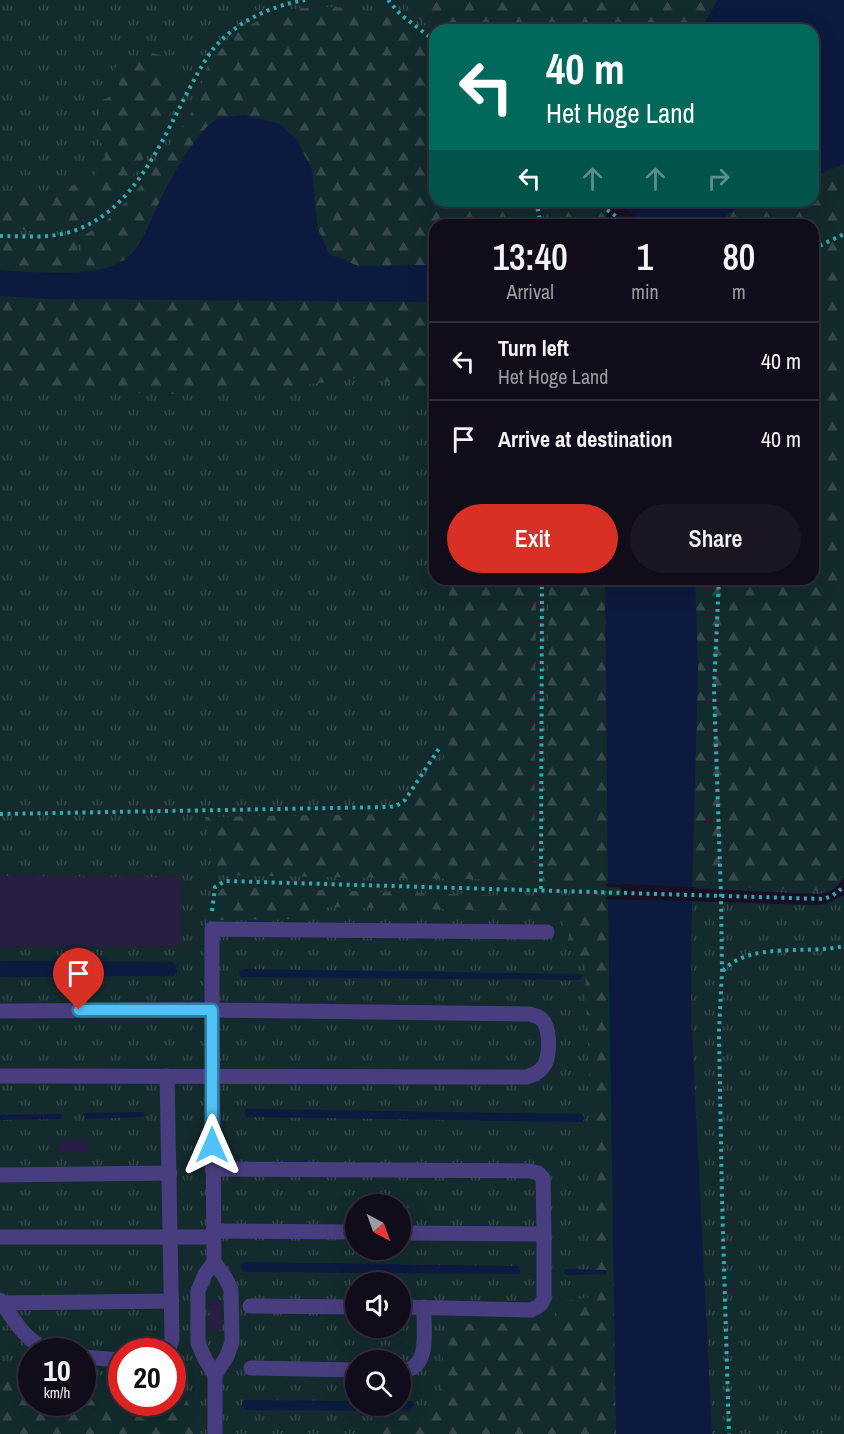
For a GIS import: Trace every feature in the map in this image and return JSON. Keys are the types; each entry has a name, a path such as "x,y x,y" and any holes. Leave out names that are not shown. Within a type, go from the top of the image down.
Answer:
{"street":[{"path":"215,1376 232,1342 231,1290 214,1262 212,929 547,932"},
{"path":"0,1011 212,1010 529,1014 538,1016 545,1023 548,1032 547,1060 536,1074 526,1077 0,1076"},
{"path":"167,1076 172,1338"},
{"path":"212,1168 530,1171 538,1173 543,1178 544,1185 544,1298 542,1303 531,1310 411,1307"},
{"path":"0,1176 170,1173"},
{"path":"0,1237 345,1232"},
{"path":"411,1233 544,1234"},
{"path":"214,1262 205,1274 198,1291 198,1343 215,1376 215,1434"},
{"path":"1,1301 172,1301"},
{"path":"1,1301 29,1338"},
{"path":"250,1306 345,1307"},
{"path":"411,1369 420,1364 423,1356 424,1307"},
{"path":"251,1368 345,1370"}],"path":[{"path":"0,236 46,235 72,231 92,223 111,209 136,182 148,164 199,71 216,46 250,18 287,3 305,0"},
{"path":"388,0 400,14 429,36"},
{"path":"603,207 620,219"},
{"path":"819,246 844,234"},
{"path":"541,890 543,585"},
{"path":"719,585 714,688 721,895 720,1095 729,1434"},
{"path":"0,814 396,806 405,800 440,747"},
{"path":"212,929 213,891 219,883 225,881 824,898 832,896 844,887"},
{"path":"722,971 738,958 752,954 817,951 844,946"}],"green space":[{"path":"0,0 844,0 844,877 834,889 818,894 621,885 622,899 811,905 826,904 844,895 844,1434 0,1434"},
{"path":"411,0 718,0 704,24 429,24 429,26 407,10"},
{"path":"335,7 367,11 395,21 421,39 429,46 429,207 530,207 532,219 429,219 429,265 357,266 329,254 317,227 312,170 260,120 245,115 199,135 163,194 142,239 125,260 93,271 89,268 83,256 80,238 105,222 146,180 166,148 178,136 194,108 206,69 218,52 237,33 261,19 290,9"},
{"path":"147,52 161,55 169,72 185,81 169,115 153,137 147,153 132,177 108,202 81,221 59,227 32,230 0,229 0,190 58,195 68,187 91,180 105,157 99,128 99,115 103,100 115,94 120,87 113,72 120,59 135,59"},
{"path":"844,164 844,868 838,882 824,891 696,885 692,882 698,669 695,585 819,585 819,219 722,219 738,207 819,207 819,174"},
{"path":"547,207 612,207 610,219 550,219"},
{"path":"69,237 76,240 84,266 81,271 0,270 0,242 53,241"},
{"path":"0,296 53,299 429,302 429,403 404,385 362,377 305,385 174,394 0,389"},
{"path":"449,585 536,585 534,864 528,876 519,880 213,875 205,817 391,814 409,805 426,787 448,747"},
{"path":"549,585 605,585 608,884 550,883 546,880"},
{"path":"224,887 608,899 616,1434 372,1434 385,1421 394,1416 421,1417 430,1412 441,1387 445,1338 448,1328 457,1324 555,1323 555,1308 565,1301 597,1296 585,961 571,948 568,943 569,933 560,920 554,915 537,911 322,907 305,919 219,920 217,917 218,893"},
{"path":"0,1356 18,1372 18,1416 96,1416 96,1391 108,1392 108,1416 186,1416 187,1401 193,1413 195,1434 0,1434"}],"water":[{"path":"718,0 844,0 844,163 819,174 819,24 704,24"},
{"path":"245,115 279,124 297,140 312,170 317,227 329,254 358,266 429,265 429,302 53,299 0,296 0,270 47,273 83,272 115,265 126,259 140,242 173,175 189,149 214,121 229,116"},
{"path":"612,207 738,207 722,219 609,219"},
{"path":"605,585 695,585 698,669 692,887 608,884"},
{"path":"608,899 692,901 691,1015 712,1434 616,1434"},
{"path":"0,961 172,962 177,972 174,976 0,977"},
{"path":"243,969 581,974 582,976 580,980 241,977 239,972"},
{"path":"247,1109 582,1114 585,1118 582,1122 246,1117 244,1111"},
{"path":"143,1112 145,1115 143,1117 85,1119 84,1116 85,1113"},
{"path":"61,1114 60,1119 0,1120 0,1115"},
{"path":"245,1262 518,1266 520,1274 243,1272 241,1266"},
{"path":"565,1269 606,1270 607,1272 606,1274 567,1275 564,1273"},
{"path":"245,1400 345,1401 345,1411 246,1410 242,1402"}],"pier":[{"path":"609,207 623,207 639,219 606,219"},
{"path":"605,884 695,887 692,890 608,887"},
{"path":"608,896 692,898 695,901 605,899"}],"building":[{"path":"0,876 180,877 181,946 0,947"},
{"path":"59,1140 87,1140 88,1152 59,1152"},
{"path":"210,1299 221,1300 221,1330 209,1330"}],"route":[{"path":"79,1010 212,1010 212,1145"}]}
